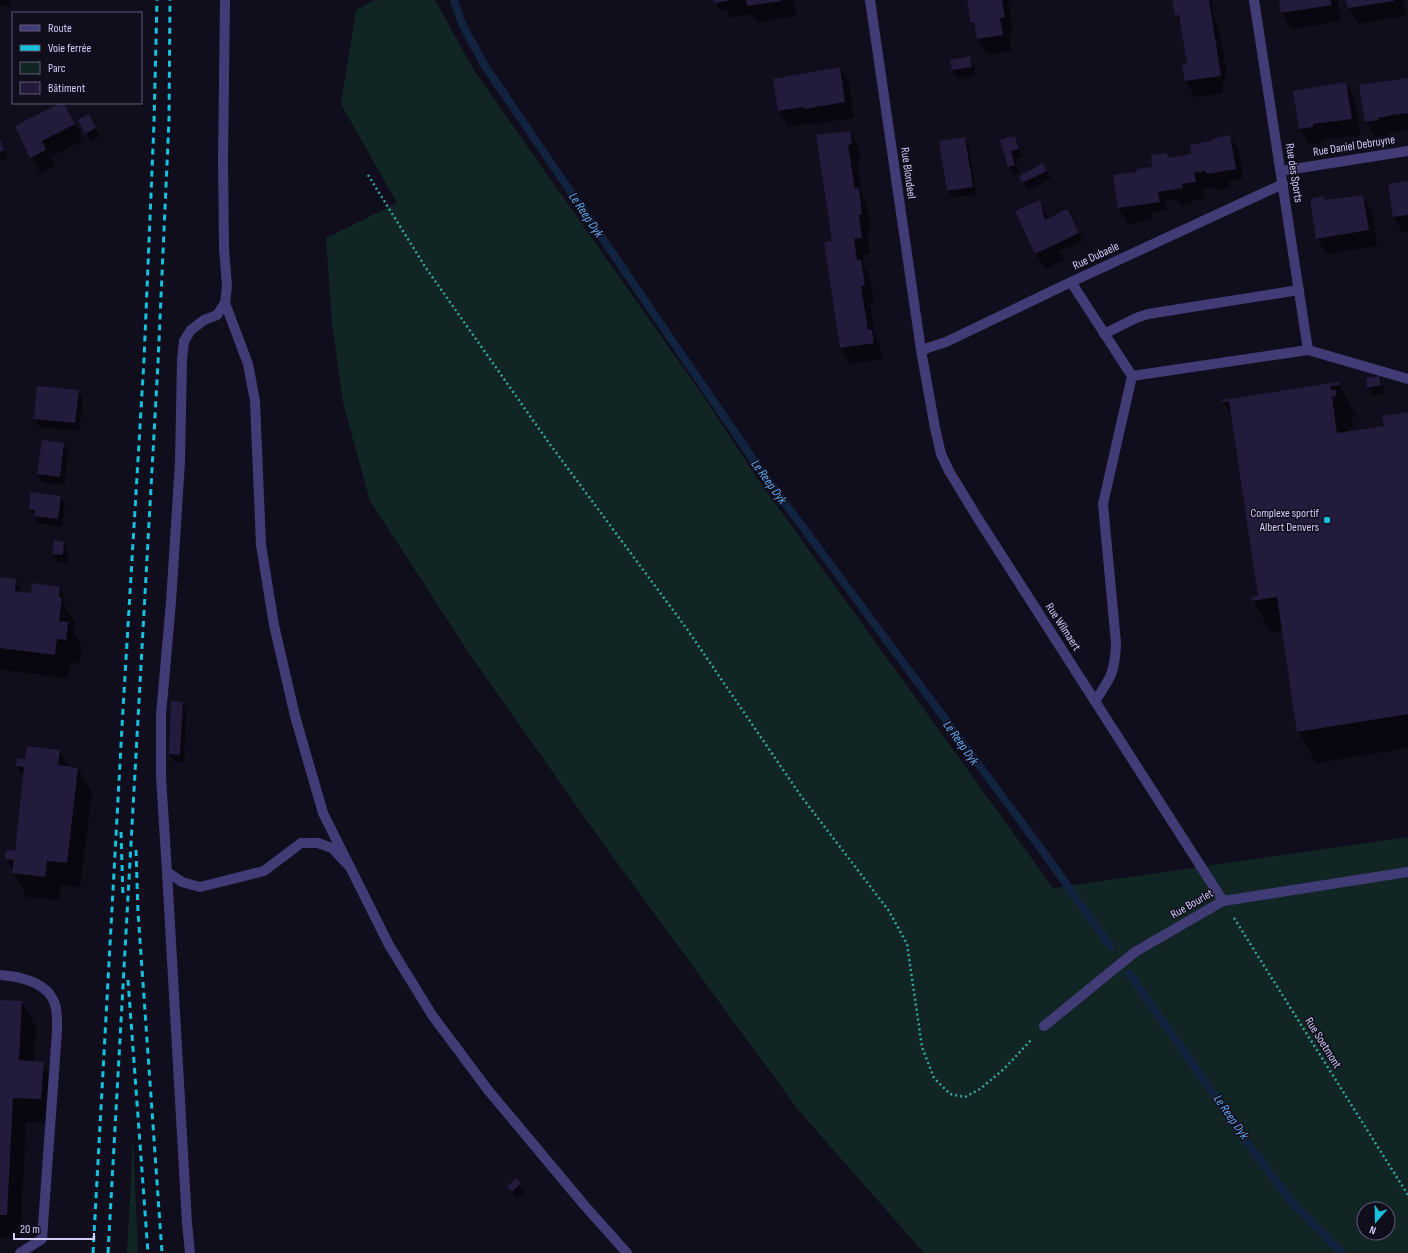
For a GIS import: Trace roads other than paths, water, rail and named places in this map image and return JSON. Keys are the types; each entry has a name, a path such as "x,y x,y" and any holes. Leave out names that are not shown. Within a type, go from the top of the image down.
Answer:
{"street":[{"path":"190,1253 186,1215 161,777 161,715 171,602 180,462 182,360 184,341 191,330 204,320 217,315 225,303 227,286 224,249 223,160 226,0"},
{"name":"Rue Blondeel","path":"870,0 921,350"},
{"name":"Rue des Sports","path":"1254,0 1308,350"},
{"name":"Rue Daniel Debruyne","path":"1281,171 1408,151"},
{"name":"Rue Dubaele","path":"921,350 946,342 1071,282 1283,184"},
{"path":"1071,282 1132,376 1103,504 1116,655 1110,679 1095,701"},
{"path":"1104,334 1136,318 1148,314 1299,290"},
{"path":"225,303 248,364 255,401 261,545 274,625 295,716 323,813 389,945 432,1015 488,1090 584,1206 627,1253"},
{"name":"Rue Wilmaert","path":"921,350 937,441 949,471 1223,901"},
{"path":"1132,376 1308,350 1408,379"},
{"path":"167,872 182,882 200,887 264,871 301,843 318,843 332,848 350,867"},
{"name":"Rue Bourlet","path":"1044,1026 1135,952 1223,901 1408,872"},
{"path":"0,975 27,980 45,989 52,997 57,1016 42,1239 20,1253"}],"waterway":[{"name":"Le Reep Dyk","path":"454,0 462,24 485,66 759,468 1042,850 1111,947"},
{"name":"Le Reep Dyk","path":"1129,973 1252,1149 1290,1200 1342,1253"}],"railway":[{"path":"93,1253 144,360 154,123 157,0"},
{"path":"108,1253 158,363 169,120 170,0"},
{"path":"121,832 123,896"},
{"path":"136,850 138,912 162,1253"},
{"path":"128,980 148,1253"}],"place":[{"name":"Complexe sportif Albert Denvers","path":"1327,520"}]}
